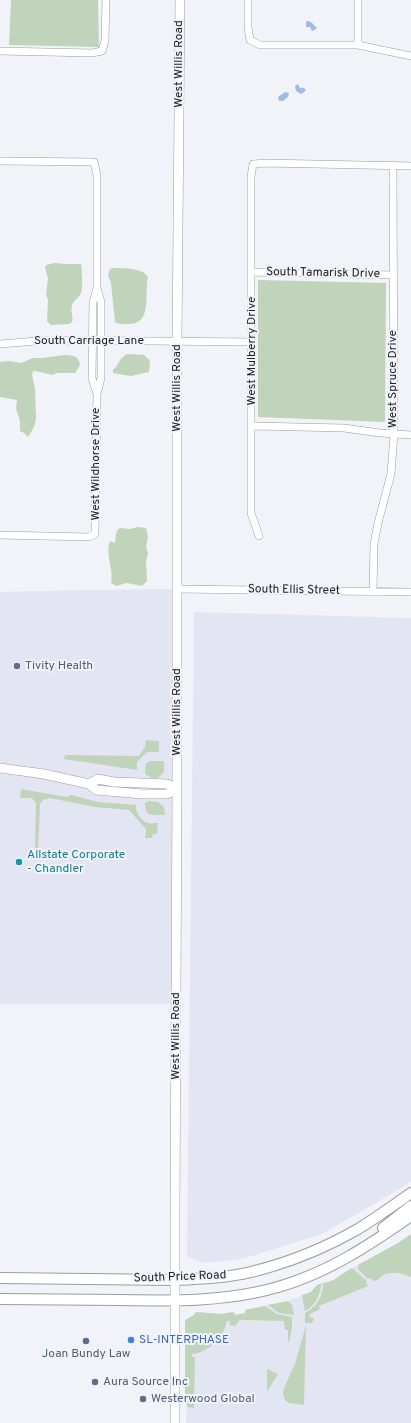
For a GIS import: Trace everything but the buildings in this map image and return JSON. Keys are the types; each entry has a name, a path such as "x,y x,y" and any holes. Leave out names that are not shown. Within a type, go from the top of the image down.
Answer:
{"main road":[{"name":"South Price Road","path":"0,1278 175,1280 203,1279 250,1272 277,1265 336,1241 359,1228 411,1193"},
{"path":"364,1248 380,1230 411,1206"},
{"name":"South Price Road","path":"0,1299 175,1301 222,1298 249,1294 279,1287 334,1265 364,1248 411,1216"}],"street":[{"path":"0,51 92,53 102,51 105,41 106,0"},
{"name":"West Willis Road","path":"175,1423 177,342 180,0"},
{"path":"248,0 248,28 250,40 260,45 358,45 411,56"},
{"path":"358,0 358,45"},
{"name":"West Wildhorse Drive","path":"0,161 94,162 97,175 97,288 93,302 92,378 97,394"},
{"name":"West Mulberry Drive","path":"259,536 251,513 253,164 393,165"},
{"path":"393,165 411,166"},
{"name":"West Spruce Drive","path":"374,592 374,544 391,474 394,434 393,165"},
{"name":"South Tamarisk Drive","path":"252,272 393,275"},
{"name":"West Wildhorse Drive","path":"0,535 89,536 95,534 97,394 101,378 101,302 97,288"},
{"name":"South Carriage Lane","path":"0,344 49,340 252,342"},
{"path":"251,426 344,428 411,435"},
{"name":"South Ellis Street","path":"177,589 411,592"},
{"path":"0,768 44,774 89,784 98,779 114,782 166,784 177,789"}],"shaded area":[{"path":"177,589 176,1004 0,1004 0,592"},
{"path":"194,612 411,618 411,1181 322,1234 242,1259 204,1263 187,1256"},
{"path":"411,1234 411,1423 186,1423 187,1402 185,1397 185,1320 194,1315 196,1312 221,1314 234,1312 235,1315 245,1313 245,1310 288,1301 311,1292 321,1283 333,1281 343,1273 398,1243"}],"green space":[{"path":"11,0 98,0 99,47 9,45"},
{"path":"55,263 81,264 82,291 73,304 71,310 72,322 69,324 51,325 47,321 48,300 46,294 48,278 45,268 46,265"},
{"path":"110,269 137,270 148,277 145,312 142,318 137,322 130,324 119,324 115,322 111,283 108,275"},
{"path":"258,280 386,283 385,422 258,417"},
{"path":"127,354 144,355 150,361 149,372 131,376 113,373 113,370"},
{"path":"65,355 73,356 78,359 80,365 75,373 57,373 52,375 33,371 32,375 35,388 36,419 34,427 28,437 20,431 20,421 16,408 17,400 0,397 0,362 9,361 21,363 33,358"},
{"path":"138,527 146,528 148,537 146,547 148,554 146,561 147,581 142,586 127,583 116,586 111,583 112,578 108,552 110,541 115,543 118,529"},
{"path":"146,740 159,741 159,752 147,752 137,762 137,770 64,759 65,755 139,756 145,747"},
{"path":"150,761 164,761 164,772 158,778 152,778 145,774 146,764"},
{"path":"21,789 67,797 71,795 98,802 136,805 138,813 145,822 158,823 157,834 153,834 152,838 145,838 146,829 129,810 95,807 50,798 43,800 40,804 38,851 35,851 36,803 32,798 20,798"},
{"path":"149,801 158,802 164,807 165,815 150,815 145,808 145,803"},
{"path":"411,1234 411,1277 390,1273 383,1275 375,1281 370,1278 368,1279 358,1269 358,1265 398,1243"},
{"path":"352,1268 367,1281 366,1283 368,1286 319,1306 320,1309 309,1316 314,1319 312,1323 305,1323 305,1313 313,1308 318,1301 322,1292 323,1283 335,1279"},
{"path":"321,1283 317,1300 309,1309 305,1311 302,1295 311,1292"},
{"path":"288,1301 292,1305 294,1315 279,1313 268,1305"},
{"path":"265,1306 277,1314 292,1317 292,1329 289,1342 288,1330 285,1330 284,1321 240,1320 235,1326 229,1325 230,1321 227,1321 222,1333 214,1343 198,1353 192,1354 192,1357 195,1357 194,1408 187,1407 185,1397 185,1320 194,1315 196,1312 221,1314 234,1312 235,1315 245,1313 245,1310"},
{"path":"306,1325 304,1405 289,1403 285,1400 283,1394 284,1388 295,1364"},
{"path":"267,1369 278,1374 267,1392"}],"water":[{"path":"307,21 311,22 317,28 312,31 310,27 306,27"},
{"path":"298,84 300,88 304,88 306,90 301,94 296,91 295,86"},
{"path":"285,92 289,93 288,97 283,101 279,101 278,97"}],"place":[{"name":"Tivity Health","path":"17,666"},
{"name":"Allstate Corporate - Chandler","path":"19,862"},
{"name":"SL-INTERPHASE","path":"131,1340"},
{"name":"Joan Bundy Law","path":"86,1341"},
{"name":"Aura Source Inc","path":"95,1382"},
{"name":"Westerwood Global","path":"143,1399"}]}
